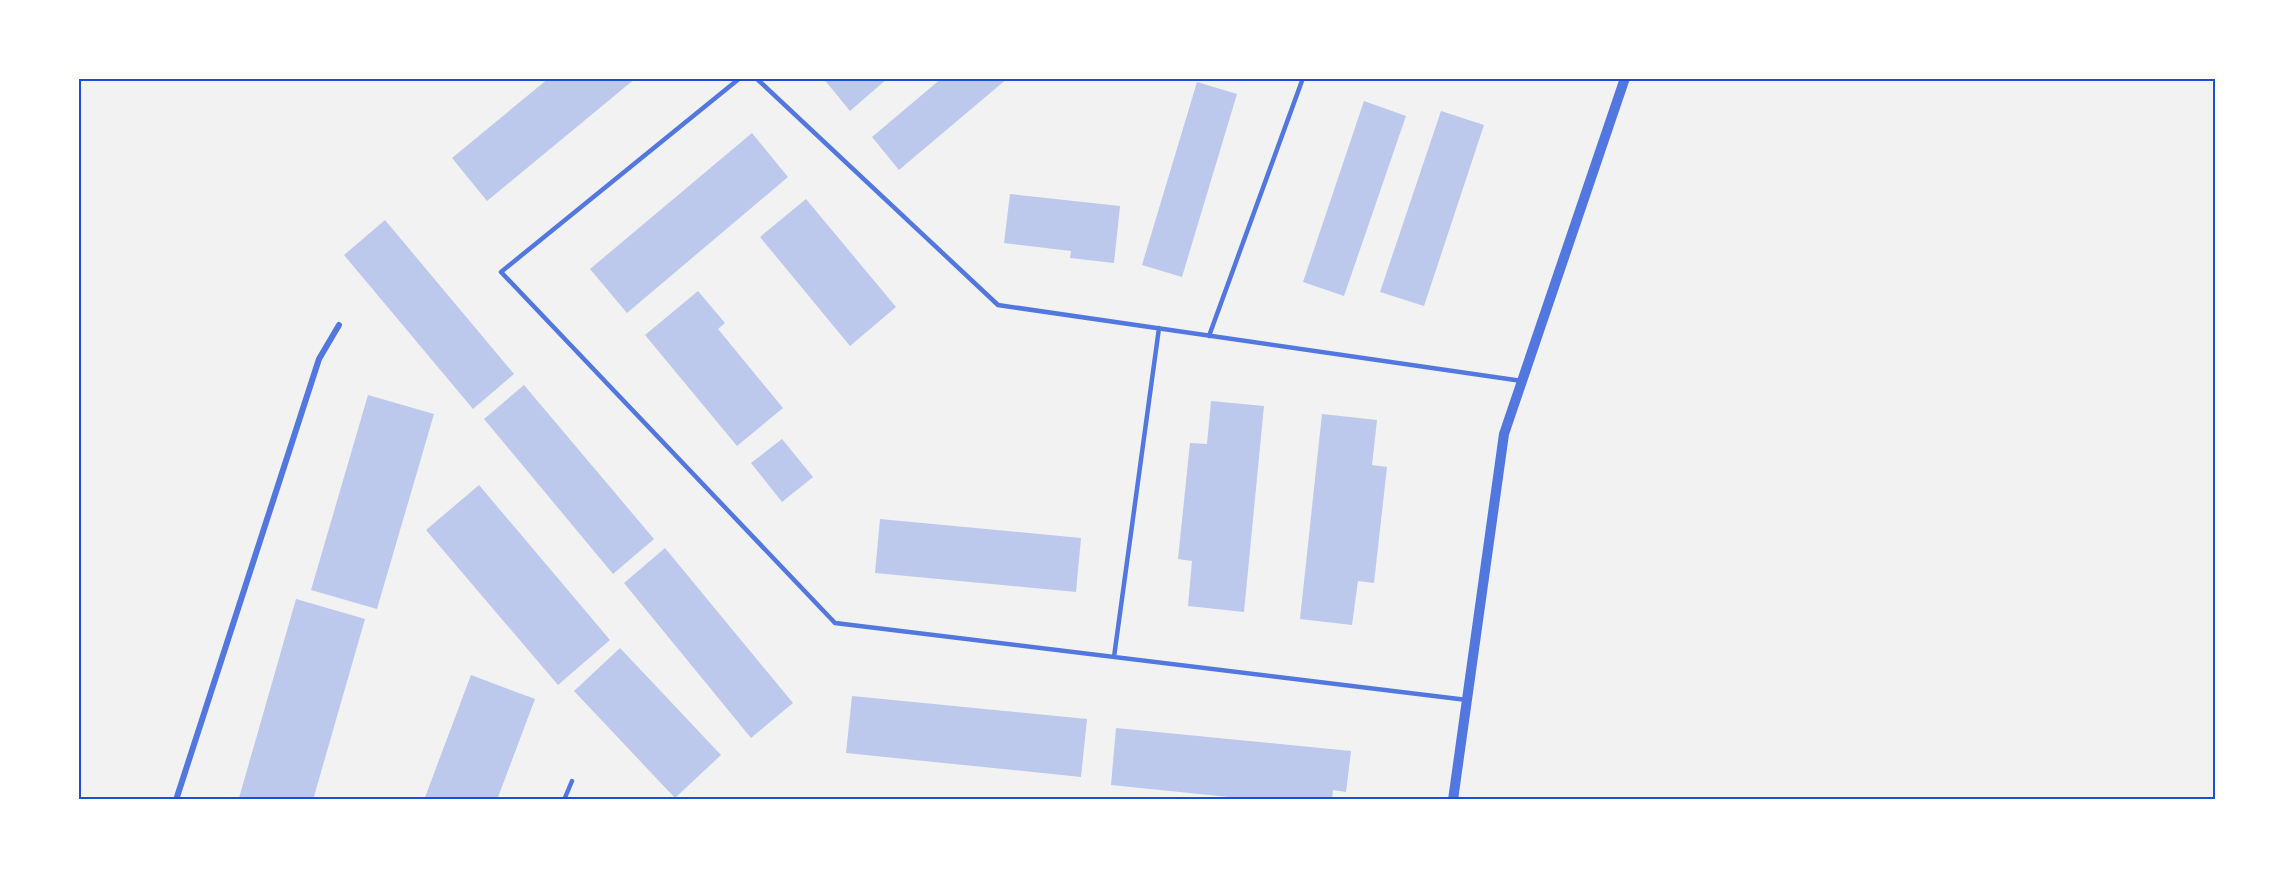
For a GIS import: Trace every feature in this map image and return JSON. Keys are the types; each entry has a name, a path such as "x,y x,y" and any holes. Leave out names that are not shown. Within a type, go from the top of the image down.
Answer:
{"street":[{"path":"1453,800 1504,434 1625,78"},
{"path":"176,800 318,359 339,324"}],"lane":[{"path":"740,78 501,272 835,623 1467,700"},
{"path":"756,78 998,305 1522,381"},
{"path":"1209,336 1303,78"},
{"path":"1114,657 1159,328"},
{"path":"564,800 572,781"}],"building":[{"path":"549,78 636,78 487,201 452,158"},
{"path":"823,78 888,78 850,111"},
{"path":"942,78 1008,78 899,170 872,137"},
{"path":"1197,82 1237,94 1182,277 1142,265"},
{"path":"1364,101 1406,116 1344,296 1303,282"},
{"path":"1441,111 1484,125 1424,306 1380,292"},
{"path":"752,133 788,177 627,313 590,269"},
{"path":"1010,194 1120,206 1114,263 1070,258 1071,251 1004,243"},
{"path":"806,199 896,307 850,346 760,237"},
{"path":"385,220 514,374 473,409 344,255"},
{"path":"698,291 725,323 718,329 783,408 737,446 645,335"},
{"path":"524,385 654,539 613,574 484,419"},
{"path":"368,395 434,414 377,609 311,590"},
{"path":"1211,401 1264,406 1244,612 1188,606 1192,561 1178,559 1190,443 1207,444"},
{"path":"1322,414 1377,420 1372,465 1387,467 1374,583 1358,581 1352,625 1300,619"},
{"path":"782,439 813,477 782,502 751,463"},
{"path":"479,485 610,640 558,685 426,530"},
{"path":"880,519 1081,538 1076,592 875,573"},
{"path":"665,548 793,703 751,738 624,583"},
{"path":"296,599 365,619 313,800 245,800 239,798"},
{"path":"620,648 721,755 675,798 574,691"},
{"path":"471,675 535,699 497,800 424,800"},
{"path":"852,696 1087,719 1081,777 846,753"},
{"path":"1116,728 1351,751 1346,792 1333,790 1332,800 1258,800 1111,785"}]}
